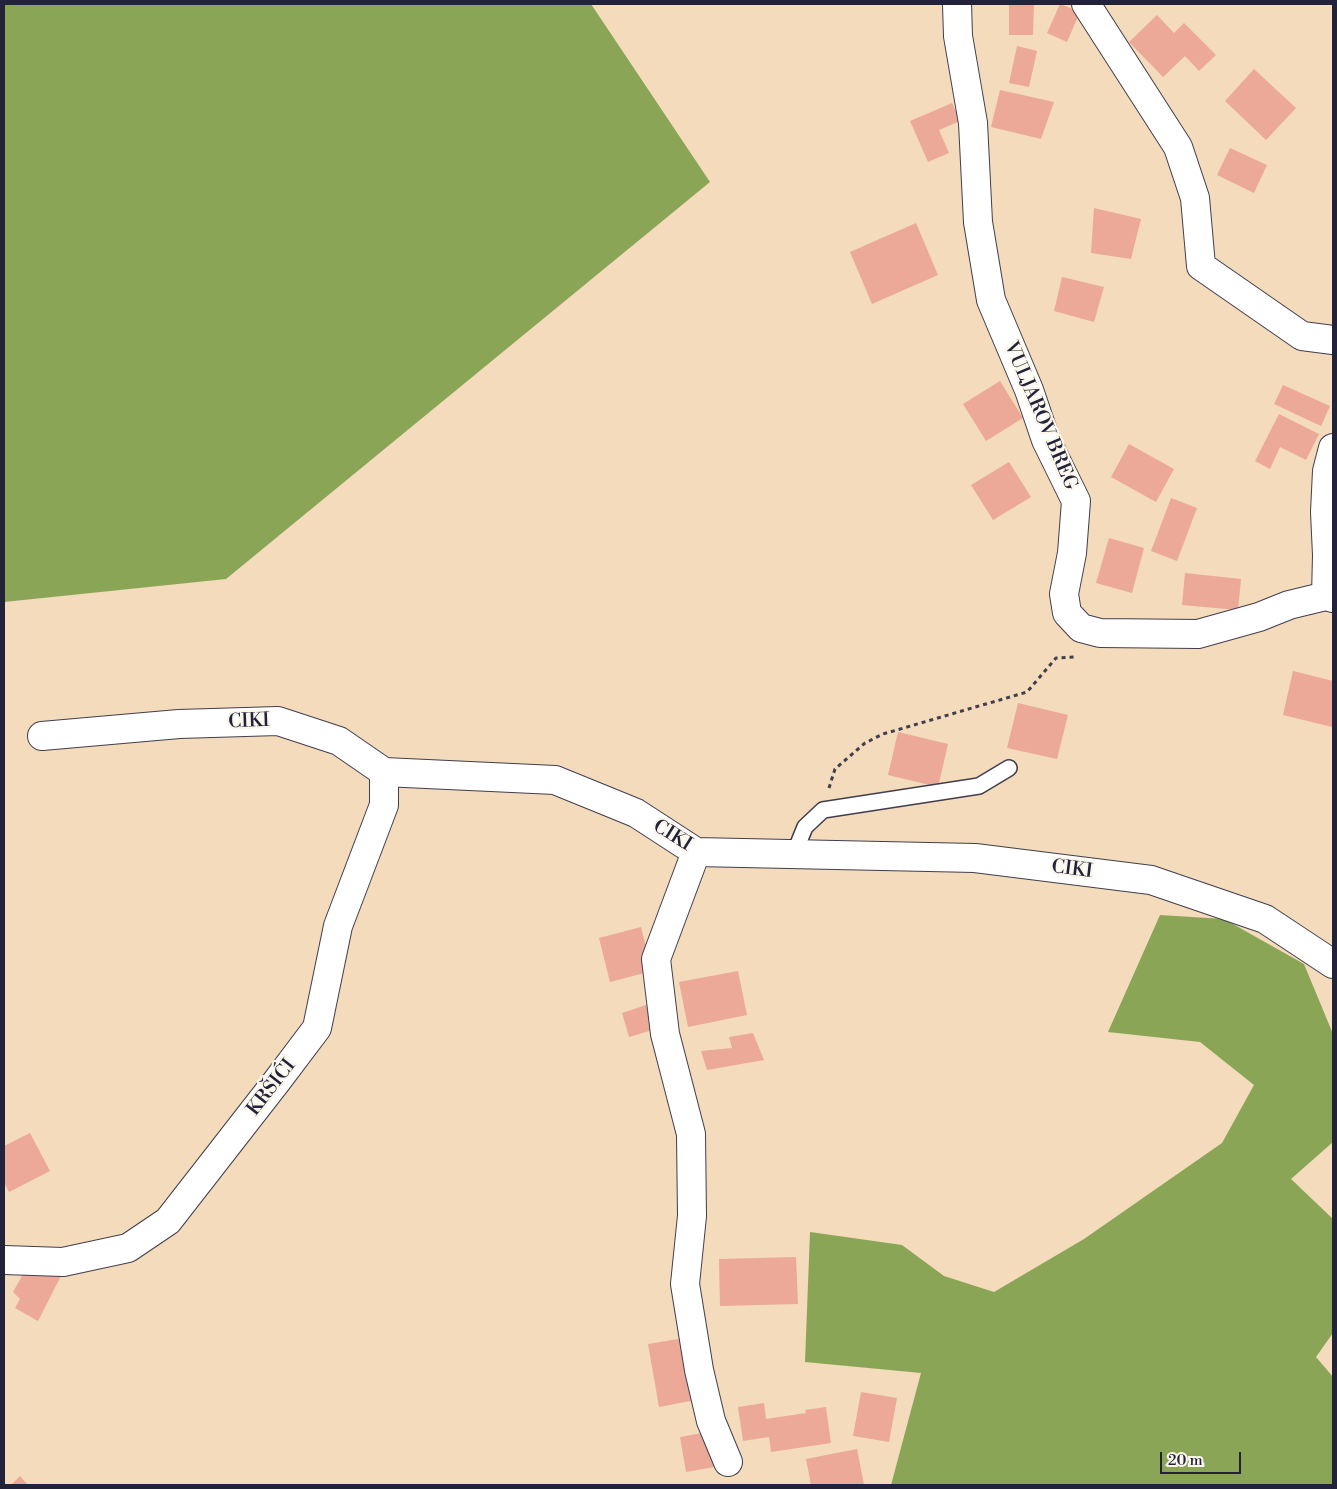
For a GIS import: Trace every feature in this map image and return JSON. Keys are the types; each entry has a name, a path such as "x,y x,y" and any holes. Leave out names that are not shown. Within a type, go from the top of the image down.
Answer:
{"street":[{"name":"VULJAROV BREG","path":"958,4 958,36 973,123 978,222 991,300 1029,390 1046,440 1076,501 1072,553 1064,594 1067,613 1081,628 1100,633 1198,634 1289,606 1330,597"},
{"path":"1086,4 1178,147 1195,198 1201,266 1302,336 1333,340"},
{"path":"1330,597 1325,512 1327,471 1333,448"},
{"name":"CIKI","path":"42,736 179,724 278,720 339,741 384,772 555,780 636,813 696,852 975,858 1151,880 1265,919 1333,964"},
{"name":"KRŠIĆI","path":"4,1260 62,1262 128,1248 168,1221 278,1081 317,1028 338,926 384,805 384,772"},
{"path":"696,852 656,959 665,1034 691,1134 692,1216 684,1284 711,1421 728,1462"}],"lane":[{"path":"794,854 805,827 823,810 979,786 1009,768"}],"path":[{"path":"823,810 835,769 866,743 883,734 1027,692 1056,658 1082,656 1100,633"}],"green space":[{"path":"4,4 591,4 710,182 226,579 4,602"},
{"path":"1160,915 1224,919 1304,964 1333,1034 1333,1142 1291,1179 1333,1219 1333,1333 1316,1357 1333,1377 1333,1484 891,1485 921,1373 805,1362 810,1232 902,1245 944,1276 994,1292 1084,1239 1222,1143 1254,1085 1200,1042 1108,1032"}],"building":[{"path":"1009,4 1034,4 1033,35 1009,35"},
{"path":"1060,4 1080,12 1067,42 1047,33"},
{"path":"1157,15 1174,33 1184,23 1216,55 1199,71 1185,56 1163,77 1129,42"},
{"path":"1017,46 1037,51 1029,87 1009,83"},
{"path":"1254,69 1296,108 1266,140 1225,101"},
{"path":"1000,90 1054,102 1041,139 991,127"},
{"path":"952,103 960,121 939,130 949,153 928,162 910,121"},
{"path":"1230,148 1267,165 1254,193 1217,175"},
{"path":"1094,208 1141,219 1131,259 1091,253"},
{"path":"916,223 938,275 872,304 850,252"},
{"path":"1062,277 1104,287 1094,322 1054,311"},
{"path":"1000,381 1023,418 986,441 963,404"},
{"path":"1283,385 1330,406 1321,426 1274,404"},
{"path":"1279,414 1319,434 1306,460 1280,447 1270,469 1255,461"},
{"path":"1129,444 1174,469 1156,502 1111,477"},
{"path":"1009,462 1031,497 993,520 971,485"},
{"path":"1171,498 1197,508 1177,561 1151,551"},
{"path":"1109,538 1144,548 1132,593 1096,583"},
{"path":"1185,573 1241,579 1238,610 1182,605"},
{"path":"1293,671 1333,681 1332,727 1283,715"},
{"path":"1018,703 1068,715 1057,759 1007,748"},
{"path":"898,732 948,744 938,787 888,775"},
{"path":"641,927 652,971 610,982 599,938"},
{"path":"738,971 747,1015 688,1027 679,982"},
{"path":"649,1004 656,1029 629,1037 622,1013"},
{"path":"753,1033 764,1060 707,1070 701,1051 732,1048 729,1037"},
{"path":"30,1133 50,1171 9,1192 4,1182 4,1146"},
{"path":"796,1257 798,1304 720,1306 719,1259"},
{"path":"26,1269 63,1272 38,1321 15,1308 20,1299 13,1292"},
{"path":"690,1337 701,1399 659,1407 648,1344"},
{"path":"861,1392 897,1398 889,1442 853,1436"},
{"path":"764,1403 766,1419 806,1413 805,1410 826,1407 831,1443 771,1452 769,1437 743,1441 738,1407"},
{"path":"713,1431 720,1466 686,1472 680,1437"},
{"path":"857,1449 864,1485 811,1485 806,1459"},
{"path":"20,1476 28,1485 11,1485"}]}
